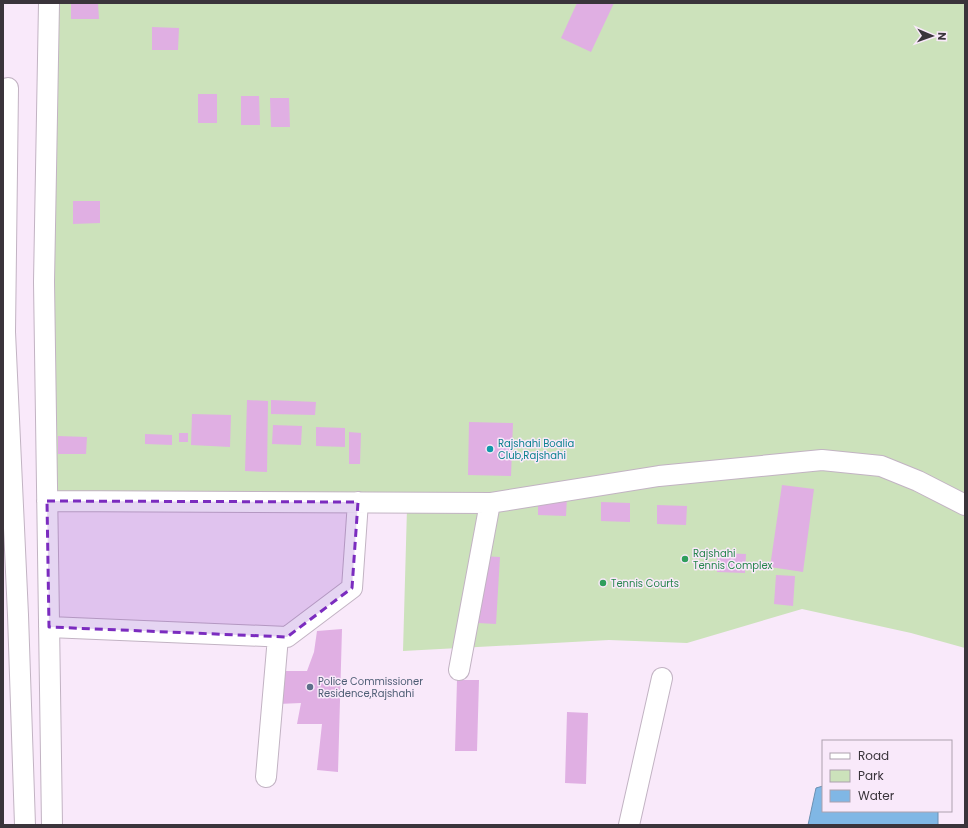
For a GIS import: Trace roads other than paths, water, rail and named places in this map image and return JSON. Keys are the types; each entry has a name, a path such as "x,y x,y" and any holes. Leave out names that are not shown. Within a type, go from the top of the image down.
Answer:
{"street":[{"path":"49,3 44,282 52,825"},
{"path":"7,94 6,332 18,607 25,825"},
{"path":"47,501 490,503 659,476 822,460 881,466 918,481 965,505"},
{"path":"49,627 287,637 352,588 358,502"},
{"path":"459,670 490,503"},
{"path":"266,777 278,637"},
{"path":"629,825 662,678"}],"water":[{"path":"822,786 822,812 938,812 938,825 808,825 816,788"}],"place":[{"name":"Rajshahi Boalia Club,Rajshahi","path":"490,449"},
{"name":"Rajshahi Tennis Complex","path":"685,559"},
{"name":"Tennis Courts","path":"603,583"},
{"name":"Police Commissioner Residence,Rajshahi","path":"310,687"}]}
